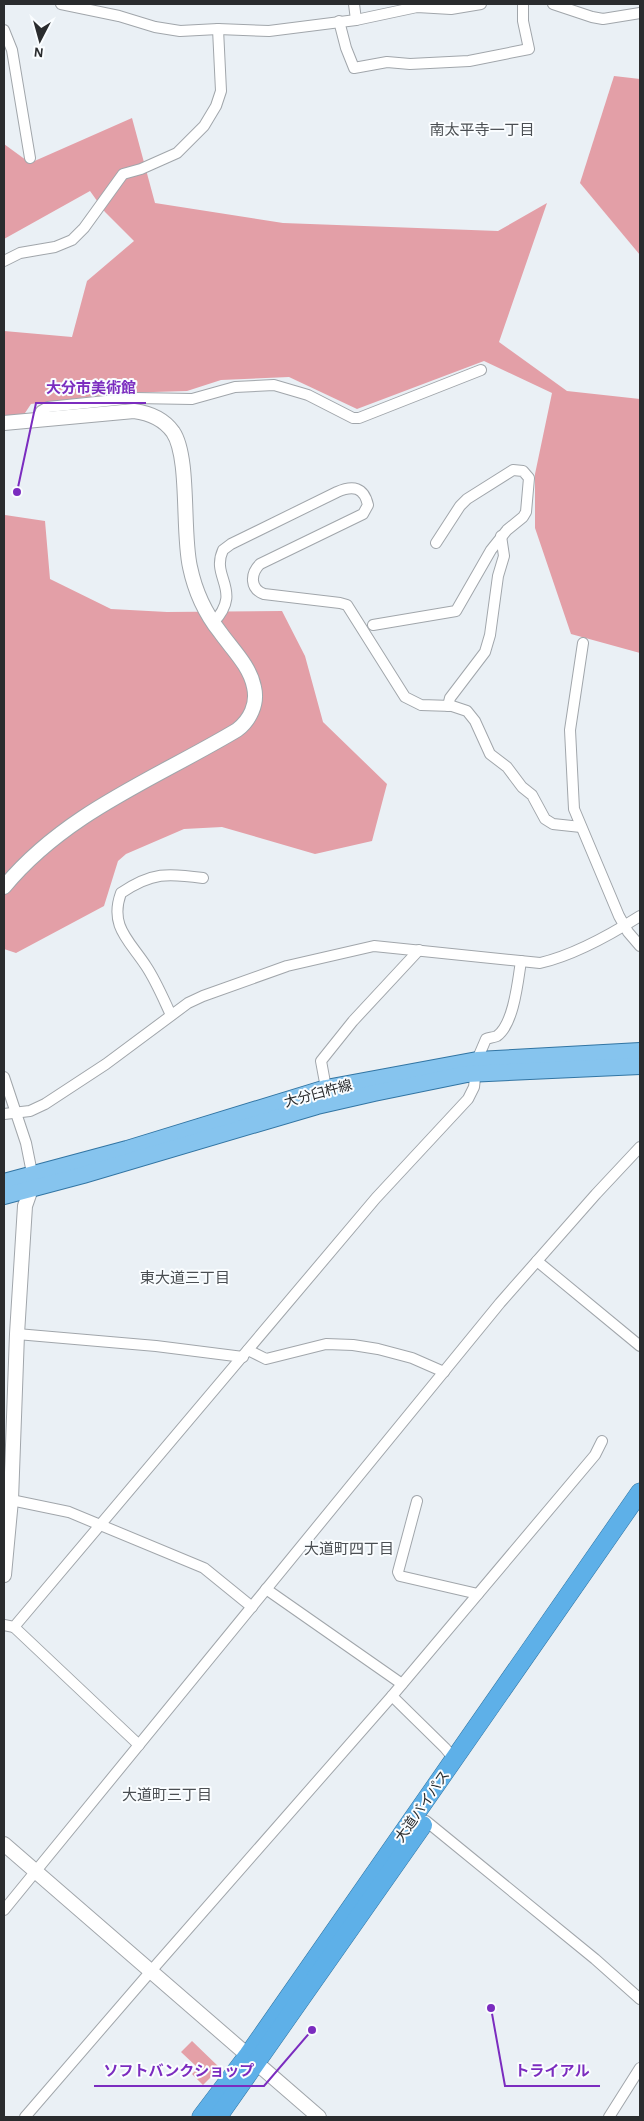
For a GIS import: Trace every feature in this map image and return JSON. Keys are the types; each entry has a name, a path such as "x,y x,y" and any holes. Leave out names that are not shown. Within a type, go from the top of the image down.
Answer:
{"highway":[{"name":"大道バイパス","path":"218,2117 253,2059 454,1759 640,1492"},
{"name":"大道バイパス","path":"201,2117 253,2059 426,1821 640,1512"}],"main road":[{"name":"大分臼杵線","path":"4,1196 32,1182 127,1149 326,1088 477,1067 640,1051"},
{"name":"大分臼杵線","path":"4,1182 32,1182 317,1106 477,1067 640,1066"}],"street":[{"path":"61,4 120,16 154,27 180,31 218,29 278,31 356,20 417,7 451,9 481,4"},
{"path":"354,4 356,20"},
{"path":"339,21 346,48 354,68 387,62 410,64 469,61 529,48 523,21 523,4"},
{"path":"553,4 603,19 640,12"},
{"path":"4,261 20,253 55,247 72,240 84,228 123,174 141,169 177,153 204,126 216,106 221,91 218,29"},
{"path":"4,30 12,50 30,158"},
{"path":"37,420 40,411 48,407 135,398 192,399 235,387 274,385 308,394 353,418 359,418 480,370"},
{"path":"4,423 134,411 158,418 172,431 178,444 182,468 190,567 200,598 213,623 242,661 253,681 255,694 254,704 247,720 232,733 67,826 32,856 4,887"},
{"path":"373,625 456,611 491,550 501,536 520,521 526,512 529,478 523,471 513,470 467,499 436,543"},
{"path":"213,623 224,610 227,602 220,562 223,550 230,544 337,492 352,487 359,489 364,493 368,505 364,514 266,560 253,573 253,584 256,589 264,594 340,603 347,606 405,697 421,705 462,708 470,714 490,754 508,767 522,787 534,798 547,821 581,827"},
{"path":"448,706 452,695 485,652 490,635 498,576 504,556 501,536"},
{"path":"583,643 570,740 573,804 624,926 640,946"},
{"path":"171,1015 146,966 128,942 118,920 116,906 121,893 147,879 163,874 203,878"},
{"path":"4,1114 30,1111 45,1104 106,1064 171,1015 202,996 287,966 374,946 540,963 554,960 624,926 640,916"},
{"path":"326,1088 321,1061 353,1021 419,950"},
{"path":"140,1745 9,1626 246,1354 376,1198 468,1099 474,1087 477,1067 486,1039 497,1036 506,1024 516,994 521,961"},
{"path":"4,1078 17,1112 32,1182 25,1206 4,1575"},
{"path":"4,1910 444,1372 537,1261 640,1147"},
{"path":"537,1261 640,1346"},
{"path":"17,1334 246,1354 266,1359 326,1344 354,1345 412,1358 444,1372"},
{"path":"25,2117 392,1696 595,1455 602,1441"},
{"path":"417,1501 405,1540 398,1572 400,1576 478,1594"},
{"path":"8,1508 69,1512 99,1524 204,1568 252,1607"},
{"path":"266,1590 402,1684"},
{"path":"392,1696 454,1759"},
{"path":"426,1821 595,1959 640,1999"},
{"path":"4,1844 319,2117"},
{"path":"609,2117 640,2068"}],"shaded area":[{"path":"614,76 640,79 640,255 580,183"},
{"path":"132,118 155,203 283,223 498,231 547,203 499,342 567,391 640,399 640,653 571,634 535,528 535,474 552,393 484,361 357,409 289,377 221,380 187,391 120,393 31,404 23,416 4,418 4,331 72,337 87,281 134,241 105,212 90,191 4,239 4,144 30,163"},
{"path":"5,515 45,521 50,579 111,609 167,612 282,611 305,656 323,722 387,784 372,841 315,854 222,827 184,829 126,854 118,861 104,906 16,953 4,949"},
{"path":"192,2041 220,2068 203,2085 192,2074 198,2068 181,2052"}],"place":[{"name":"大分市美術館","path":"17,492"},
{"name":"トライアル","path":"491,2008"},
{"name":"ソフトバンクショップ","path":"312,2030"}],"district":[{"name":"南太平寺一丁目","path":"482,130"},
{"name":"東大道三丁目","path":"185,1278"},
{"name":"大道町四丁目","path":"349,1549"},
{"name":"大道町三丁目","path":"167,1795"}]}
